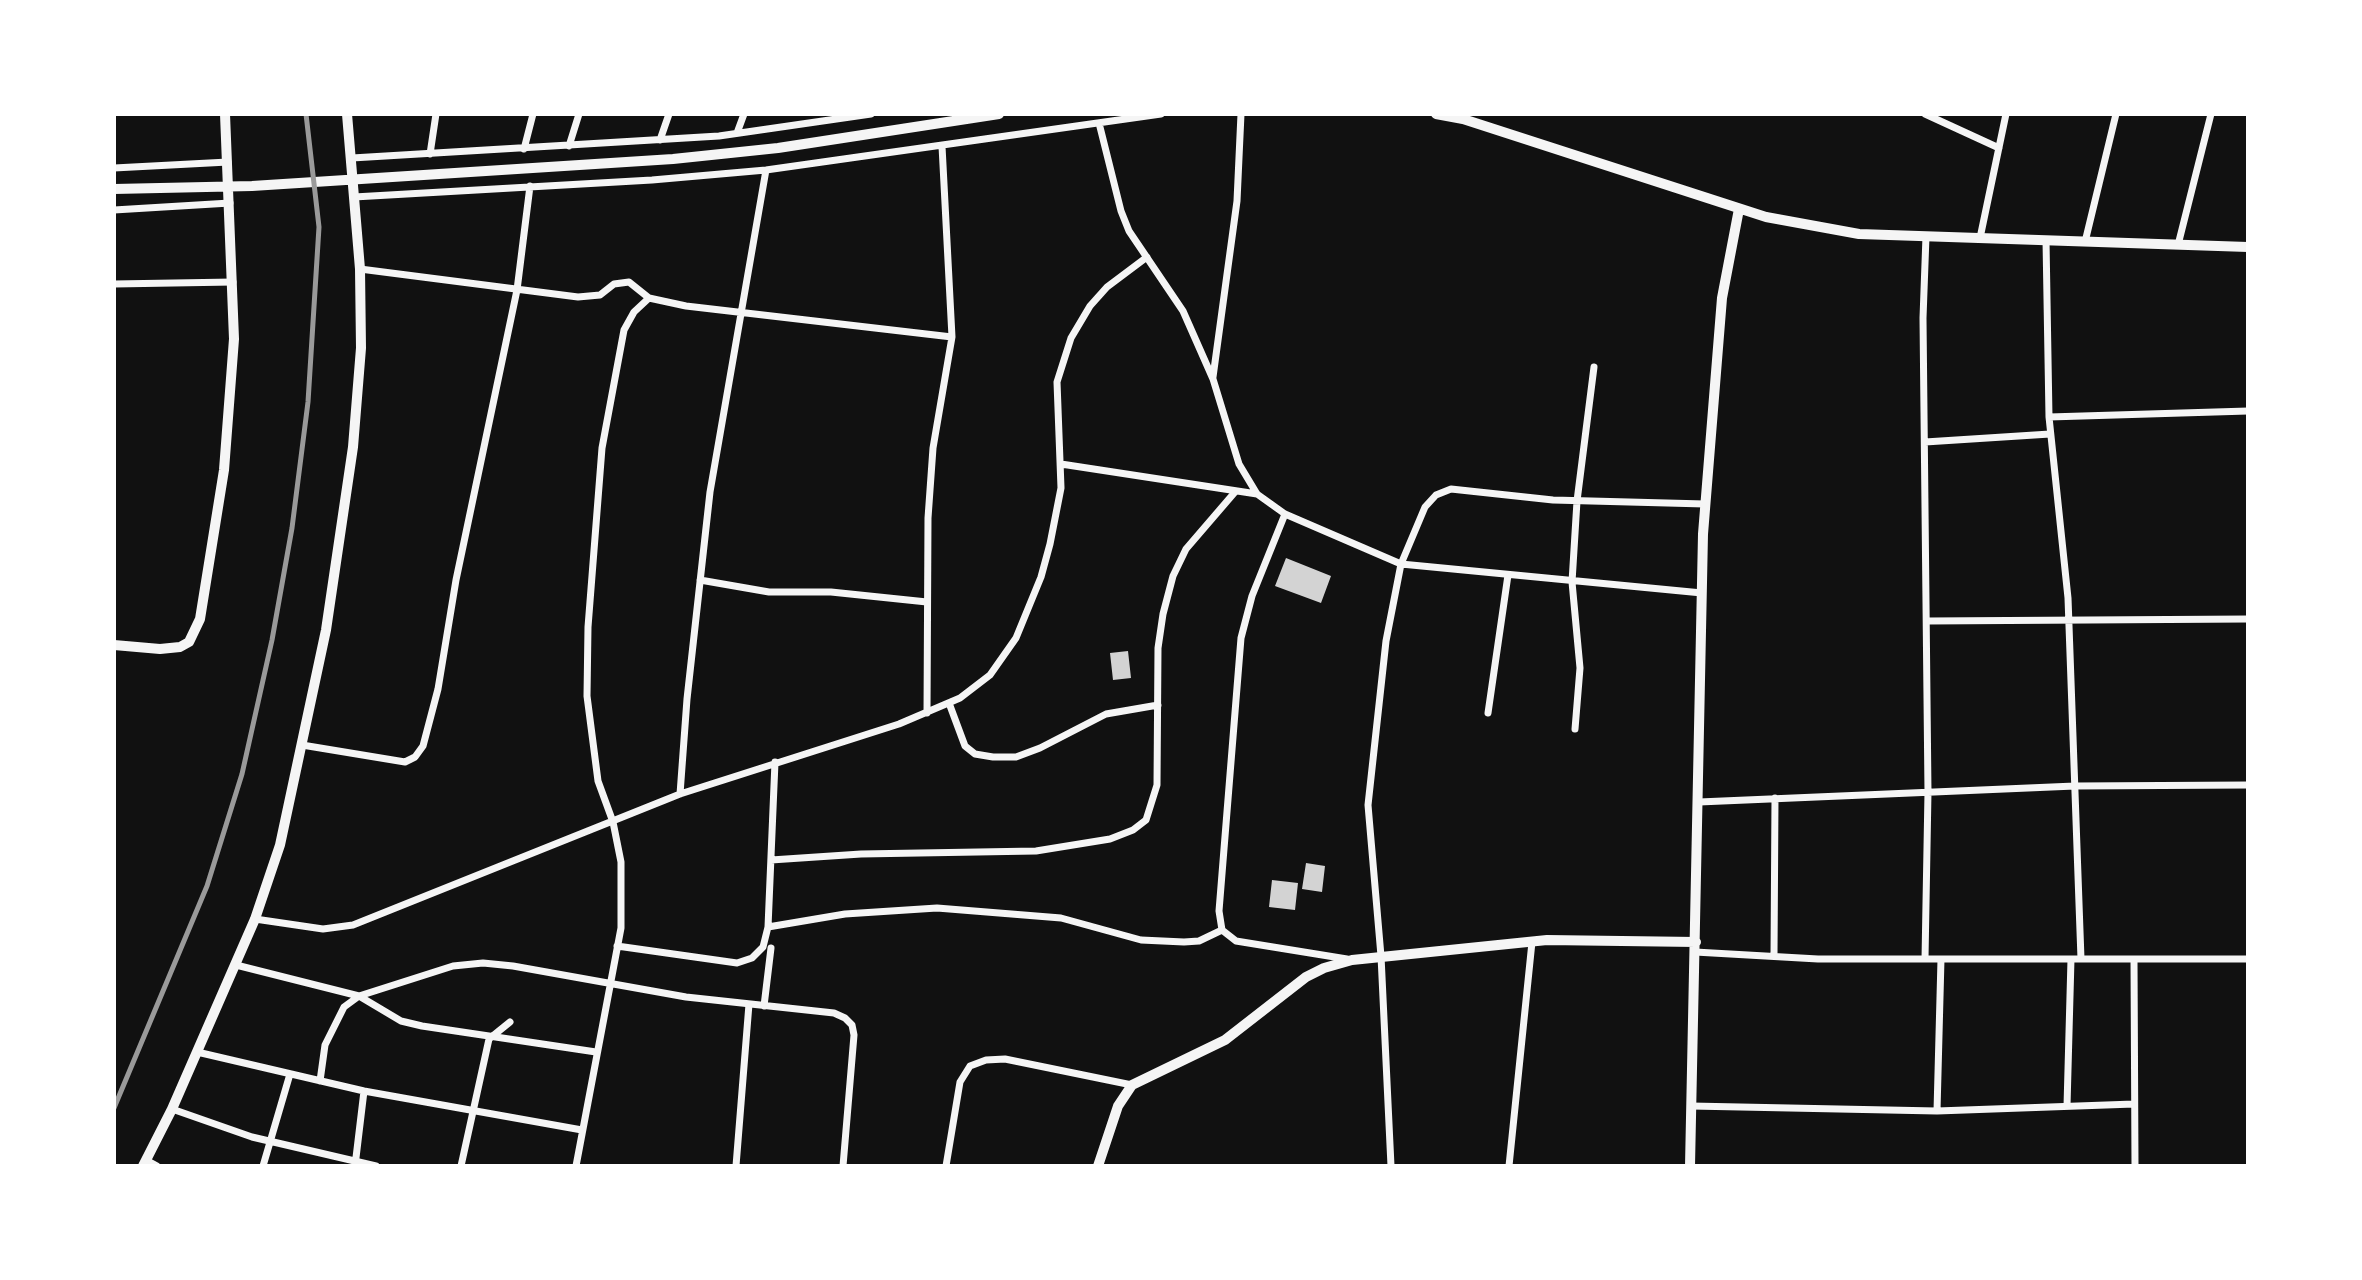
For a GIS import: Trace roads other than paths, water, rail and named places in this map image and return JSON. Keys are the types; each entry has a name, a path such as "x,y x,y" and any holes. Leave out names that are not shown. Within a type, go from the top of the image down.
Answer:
{"street":[{"path":"114,645 160,649 180,647 189,642 200,619 224,470 234,339 225,114"},
{"path":"157,1166 145,1163 236,965 280,845 326,629 353,447 361,348 360,269 347,114"},
{"path":"430,154 436,114"},
{"path":"524,149 533,114"},
{"path":"569,146 579,114"},
{"path":"660,140 669,114"},
{"path":"737,134 744,114"},
{"path":"352,158 737,134 841,116 872,114"},
{"path":"114,190 252,186 673,159 778,148 999,114"},
{"path":"354,197 766,170 1161,114"},
{"path":"1213,379 1237,201 1241,114"},
{"path":"1436,114 1463,119 1766,217 1859,234 2248,247"},
{"path":"1924,114 1999,148"},
{"path":"1980,238 2006,114"},
{"path":"2085,242 2116,114"},
{"path":"2178,245 2211,114"},
{"path":"1099,123 1121,211 1129,231 1183,311 1213,379 1239,464 1257,494 1285,514 1401,564 1702,593"},
{"path":"927,713 927,602 933,448 952,337 942,146"},
{"path":"114,168 229,162"},
{"path":"680,794 682,739 710,492 766,170"},
{"path":"302,746 405,762 415,757 423,746 433,714 456,580 517,290 530,186"},
{"path":"114,210 230,203"},
{"path":"1690,1166 1705,504 1721,298 1739,209"},
{"path":"1925,959 1928,621 1923,318 1926,236"},
{"path":"2046,240 2049,417 2068,618 2081,959"},
{"path":"255,919 323,929 353,925 680,794 927,713 949,703 990,675 1016,638 1041,577 1050,544 1060,488 1058,382 1071,338 1090,306 1107,287 1147,257"},
{"path":"360,269 517,290 593,297 614,284 629,282 649,298 741,312 952,337"},
{"path":"114,284 233,282"},
{"path":"576,1166 621,928 621,862 613,822 603,801 591,741 587,695 588,627 602,447 612,381 624,330 634,312 649,298"},
{"path":"1574,729 1580,668 1572,582 1577,501 1594,367"},
{"path":"2049,417 2248,411"},
{"path":"1925,442 2050,434"},
{"path":"1060,464 1257,494"},
{"path":"1391,1166 1381,956 1368,805 1386,641 1401,564 1425,507 1436,495 1451,489 1577,501 1705,504"},
{"path":"771,860 861,854 1035,851 1097,841 1133,831 1146,820 1157,785 1158,648 1173,576 1186,550 1235,492"},
{"path":"1285,514 1252,596 1241,638 1219,890 1223,930 1236,941 1352,960"},
{"path":"1488,713 1508,575"},
{"path":"700,580 769,592 831,592 927,602"},
{"path":"1928,621 2068,618 2248,619"},
{"path":"949,703 965,746 975,754 993,757 1016,757 1040,748 1106,714 1158,705"},
{"path":"617,946 737,963 752,958 763,947 768,927 775,762"},
{"path":"1699,802 2075,786 2248,785"},
{"path":"1774,798 1774,956"},
{"path":"768,927 845,914 937,908 1061,918 1141,940 1199,941 1223,930"},
{"path":"1509,1166 1532,942"},
{"path":"1098,1166 1118,1106 1132,1085 1225,1040 1306,977 1352,960 1532,942 1695,947 1774,956 2248,959"},
{"path":"764,1006 771,948"},
{"path":"1937,1111 1941,958"},
{"path":"2067,1106 2071,959"},
{"path":"2134,959 2134,1166"},
{"path":"320,1081 326,1045 334,1025 344,1007 359,996 440,970 484,964 749,1004 834,1013 852,1025 854,1035 843,1166"},
{"path":"236,965 359,996 401,1021 596,1052"},
{"path":"736,1166 749,1004"},
{"path":"461,1166 472,1110 492,1037 510,1022"},
{"path":"197,1052 364,1091 582,1130"},
{"path":"946,1166 960,1082 970,1066 986,1060 1005,1059 1132,1085"},
{"path":"263,1166 290,1074"},
{"path":"355,1164 364,1091"},
{"path":"1691,1106 1937,1111 2134,1104"},
{"path":"172,1109 271,1142 355,1164 376,1166"}],"railway":[{"path":"114,1108 207,886 242,774 272,640 292,528 308,402 319,227 306,114"}]}
